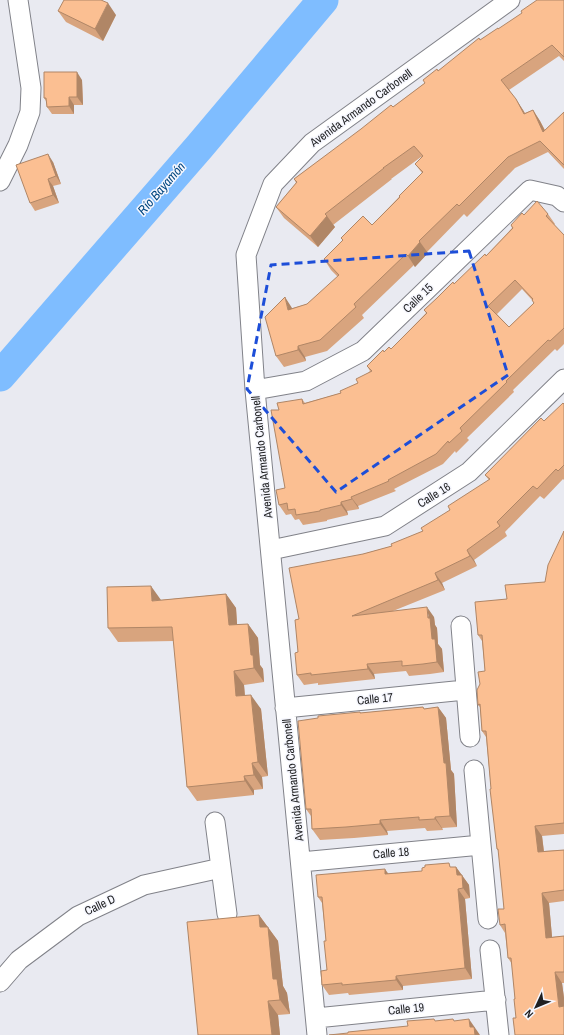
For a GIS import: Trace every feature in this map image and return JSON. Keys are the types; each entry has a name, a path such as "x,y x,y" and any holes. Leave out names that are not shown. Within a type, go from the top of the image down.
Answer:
{"street":[{"path":"0,181 18,145 30,112 31,88 18,0"},
{"name":"Avenida Armando Carbonell","path":"317,1026 255,390 246,255 273,184 312,143 510,0"},
{"name":"Calle 15","path":"255,390 306,381 363,351 530,190 558,196 564,202"},
{"name":"Calle 16","path":"271,550 384,526 469,472 564,379"},
{"path":"461,626 470,737"},
{"name":"Calle 17","path":"286,708 466,690"},
{"path":"474,770 488,919"},
{"path":"215,822 227,914"},
{"name":"Calle 18","path":"301,862 481,845"},
{"name":"Calle D","path":"0,982 19,960 78,916 144,885 221,868"},
{"path":"490,950 499,1035"},
{"name":"Calle 19","path":"317,1026 496,1000"}],"highlighted area":[{"path":"469,251 508,375 336,492 247,389 271,265"}],"building":[{"path":"64,0 101,0 108,3 95,29 58,11"},
{"path":"537,0 564,0 564,57 552,45 501,80 516,99 524,114 533,110 543,132 564,112 564,165 540,141 508,157 459,206 457,204 419,241 420,242 408,256 406,254 354,304 356,307 320,340 298,346 298,350 276,356 265,317 285,297 288,310 307,304 339,275 324,259 343,240 341,238 363,216 372,225 400,197 399,196 423,172 415,164 423,156 414,146 383,168 325,214 327,216 310,236 276,207 297,182 294,179 391,105 393,107 425,83 423,80 437,69 438,71 479,38 480,40 498,29 522,13 521,11"},
{"path":"44,72 77,72 77,97 69,97 69,106 47,107 46,98 44,98"},
{"path":"48,154 56,176 48,179 53,195 30,203 16,165"},
{"path":"537,201 548,214 546,216 564,235 564,328 550,341 548,340 506,381 507,382 460,428 462,431 449,443 448,441 436,454 388,480 389,481 351,497 352,499 341,502 341,505 320,511 296,515 295,509 288,510 287,503 279,505 276,490 285,488 271,410 279,410 277,403 302,399 303,404 341,393 340,391 358,383 356,379 372,371 367,366 383,350 384,352 389,347 391,349 427,313 424,310 485,254 486,256 513,228 511,225 522,213 524,215","holes":["515,280 533,299 532,300 534,303 509,327 488,306"]},
{"path":"563,403 564,465 558,471 556,469 537,489 533,486 497,522 500,526 467,550 470,556 435,573 438,580 352,616 427,607 428,618 430,618 432,639 435,639 437,662 402,666 402,661 367,664 368,669 297,675 295,653 298,652 295,620 299,619 289,568 363,554 392,546 391,544 423,531 421,528 450,510 448,506 490,479 485,475 541,418 544,421"},
{"path":"564,531 564,823 535,826 538,852 564,850 564,890 542,893 546,938 564,936 564,972 555,972 559,1007 564,1006 564,1035 515,1035 513,1018 516,1018 511,958 508,958 505,924 500,925 498,909 504,909 490,789 486,731 482,731 480,704 478,705 477,690 480,684 478,672 485,671 482,635 478,635 475,602 507,599 505,585 545,582 548,565"},
{"path":"151,586 152,601 226,594 229,625 248,624 251,655 253,655 254,668 234,671 236,696 251,695 258,762 252,763 254,775 244,776 245,781 187,787 172,627 108,628 107,587"},
{"path":"423,707 424,709 438,707 444,763 446,763 450,816 419,820 419,817 380,820 380,824 312,829 311,809 306,809 298,721 318,718 318,716"},
{"path":"449,863 450,867 456,867 457,875 462,875 463,888 458,889 465,968 396,976 396,980 342,985 342,983 322,985 321,971 327,970 324,941 326,941 322,897 318,897 316,875 385,869 385,874 422,871 422,868 425,867 425,865"},
{"path":"259,915 260,927 268,927 273,979 277,979 280,1000 268,1001 272,1035 198,1035 187,922"},
{"path":"434,1019 435,1021 453,1019 454,1021 469,1019 470,1027 474,1027 475,1035 329,1035 408,1026 407,1021"}],"waterway":[{"name":"Río Bayamón","path":"0,376 200,146 323,0"}]}
